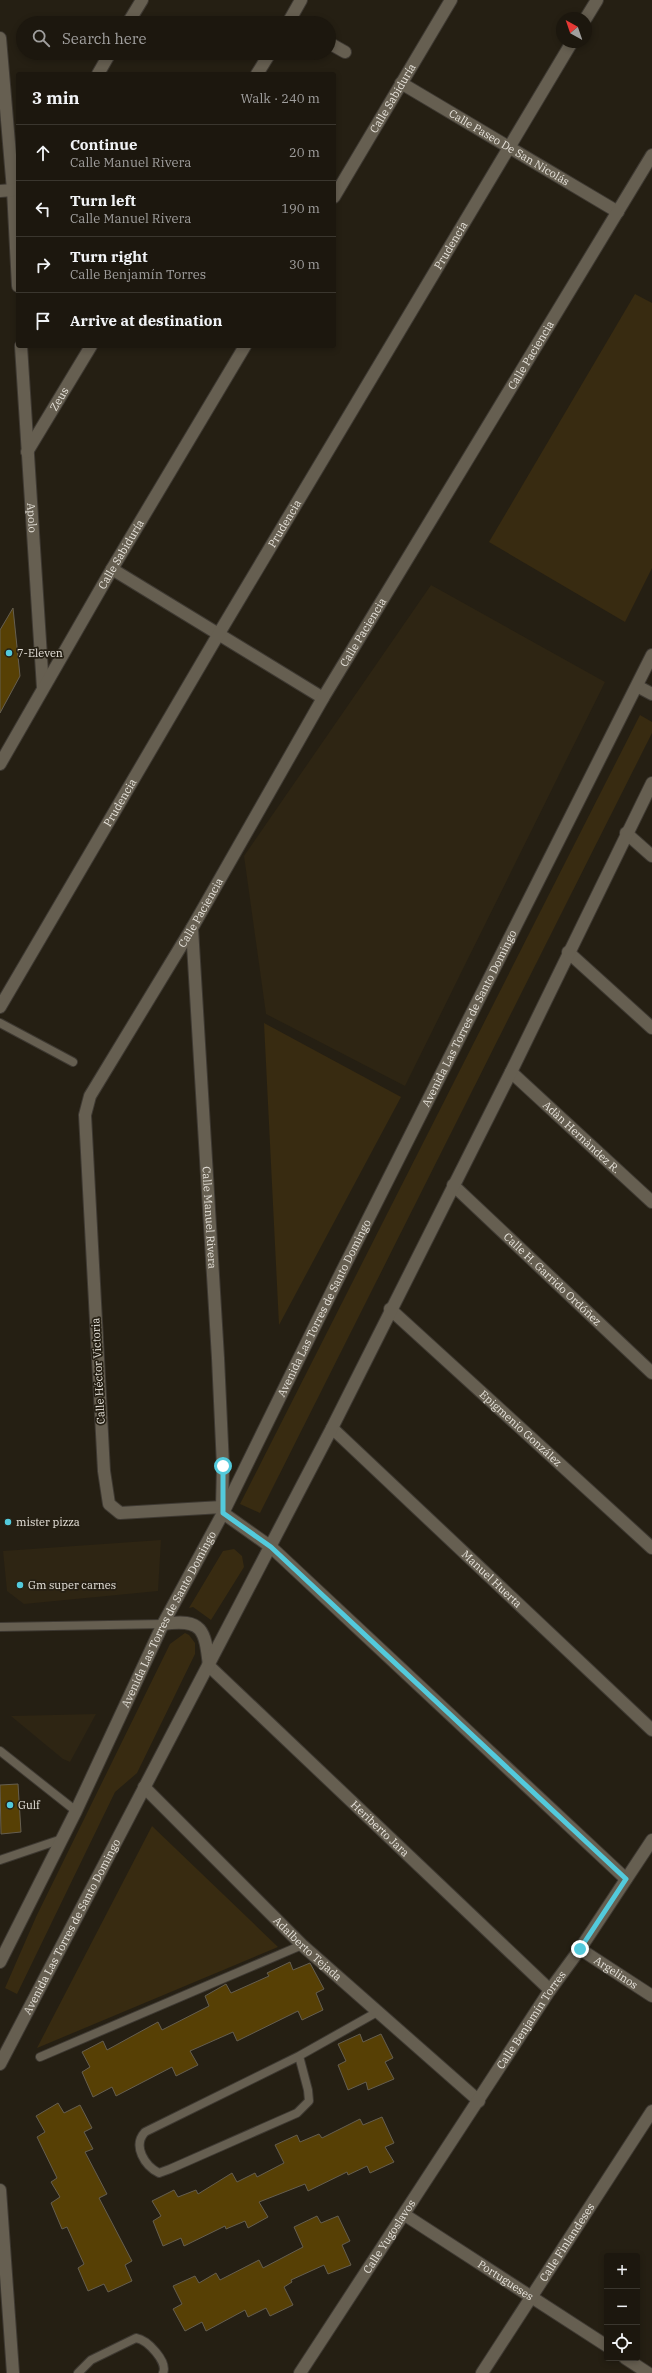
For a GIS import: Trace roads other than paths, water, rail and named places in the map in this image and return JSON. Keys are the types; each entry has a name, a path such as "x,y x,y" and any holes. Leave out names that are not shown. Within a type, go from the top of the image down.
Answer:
{"street":[{"path":"132,16 142,0"},
{"path":"293,16 301,0"},
{"name":"Calle Sabiduría","path":"336,194 451,0"},
{"path":"590,12 597,0"},
{"path":"0,38 16,189 0,191"},
{"path":"336,47 345,52"},
{"name":"Prudencia","path":"0,1007 218,635 568,48"},
{"path":"99,72 106,60"},
{"path":"258,72 266,60"},
{"name":"Calle Paseo De San Nicolás","path":"401,83 510,146 618,212"},
{"name":"Calle Paciencia","path":"85,1115 90,1096 192,928 323,698 652,155"},
{"name":"Apolo","path":"21,348 43,688"},
{"name":"Zeus","path":"27,452 91,348"},
{"name":"Calle Sabiduría","path":"0,764 112,569 244,348"},
{"path":"112,569 323,698"},
{"name":"Avenida Las Torres de Santo Domingo","path":"0,1962 76,1811 163,1624 223,1510 338,1278 652,655"},
{"path":"637,686 652,694"},
{"name":"Avenida Las Torres de Santo Domingo","path":"0,2064 332,1428 390,1309 510,1072 626,833 652,783"},
{"path":"626,833 652,856"},
{"name":"Calle Manuel Rivera","path":"192,928 218,1358 223,1466 223,1510"},
{"path":"568,952 652,1028"},
{"name":"Adàn Hernàndez R.","path":"510,1072 652,1202"},
{"name":"Calle Héctor Victoria","path":"85,1115 103,1463 105,1486 109,1504 120,1513 223,1510"},
{"name":"Calle H. Garrido Ordóñez","path":"453,1185 652,1373"},
{"name":"Epigmenio González","path":"390,1309 652,1548"},
{"name":"Manuel Huerta","path":"332,1428 652,1730"},
{"path":"223,1510 271,1547 626,1879"},
{"path":"163,1624 181,1621 195,1624 206,1637 209,1666"},
{"name":"Heriberto Jara","path":"209,1666 550,1990"},
{"name":"Adalberto Tejada","path":"144,1787 302,1944 379,2011 478,2101"},
{"name":"Calle Benjamín Torres","path":"478,2101 550,1990 580,1949 652,1840"},
{"name":"Argelinos","path":"580,1949 652,1996"},
{"name":"Calle Yugoslavos","path":"300,2373 405,2215 478,2101"},
{"name":"Calle Finlandeses","path":"482,2373 652,2111"},
{"path":"0,2190 13,2373"},
{"name":"Portugueses","path":"405,2215 604,2344"},
{"path":"630,2361 648,2373"}],"lane":[{"path":"0,1024 73,1062"},
{"path":"0,1627 163,1624"},
{"path":"0,1751 76,1811"},
{"path":"0,1860 62,1839"},
{"path":"40,2057 302,1944"},
{"path":"299,2056 308,2090 309,2101 297,2113 170,2169 159,2172 151,2169 138,2144 138,2139 145,2132 299,2056 379,2011"},
{"path":"78,2373 91,2360 136,2338 146,2341 151,2346 162,2363 162,2373"}],"place":[{"name":"7-Eleven","path":"9,653"},
{"name":"mister pizza","path":"8,1522"},
{"name":"Gm super carnes","path":"20,1585"},
{"name":"Gulf","path":"10,1805"}]}
